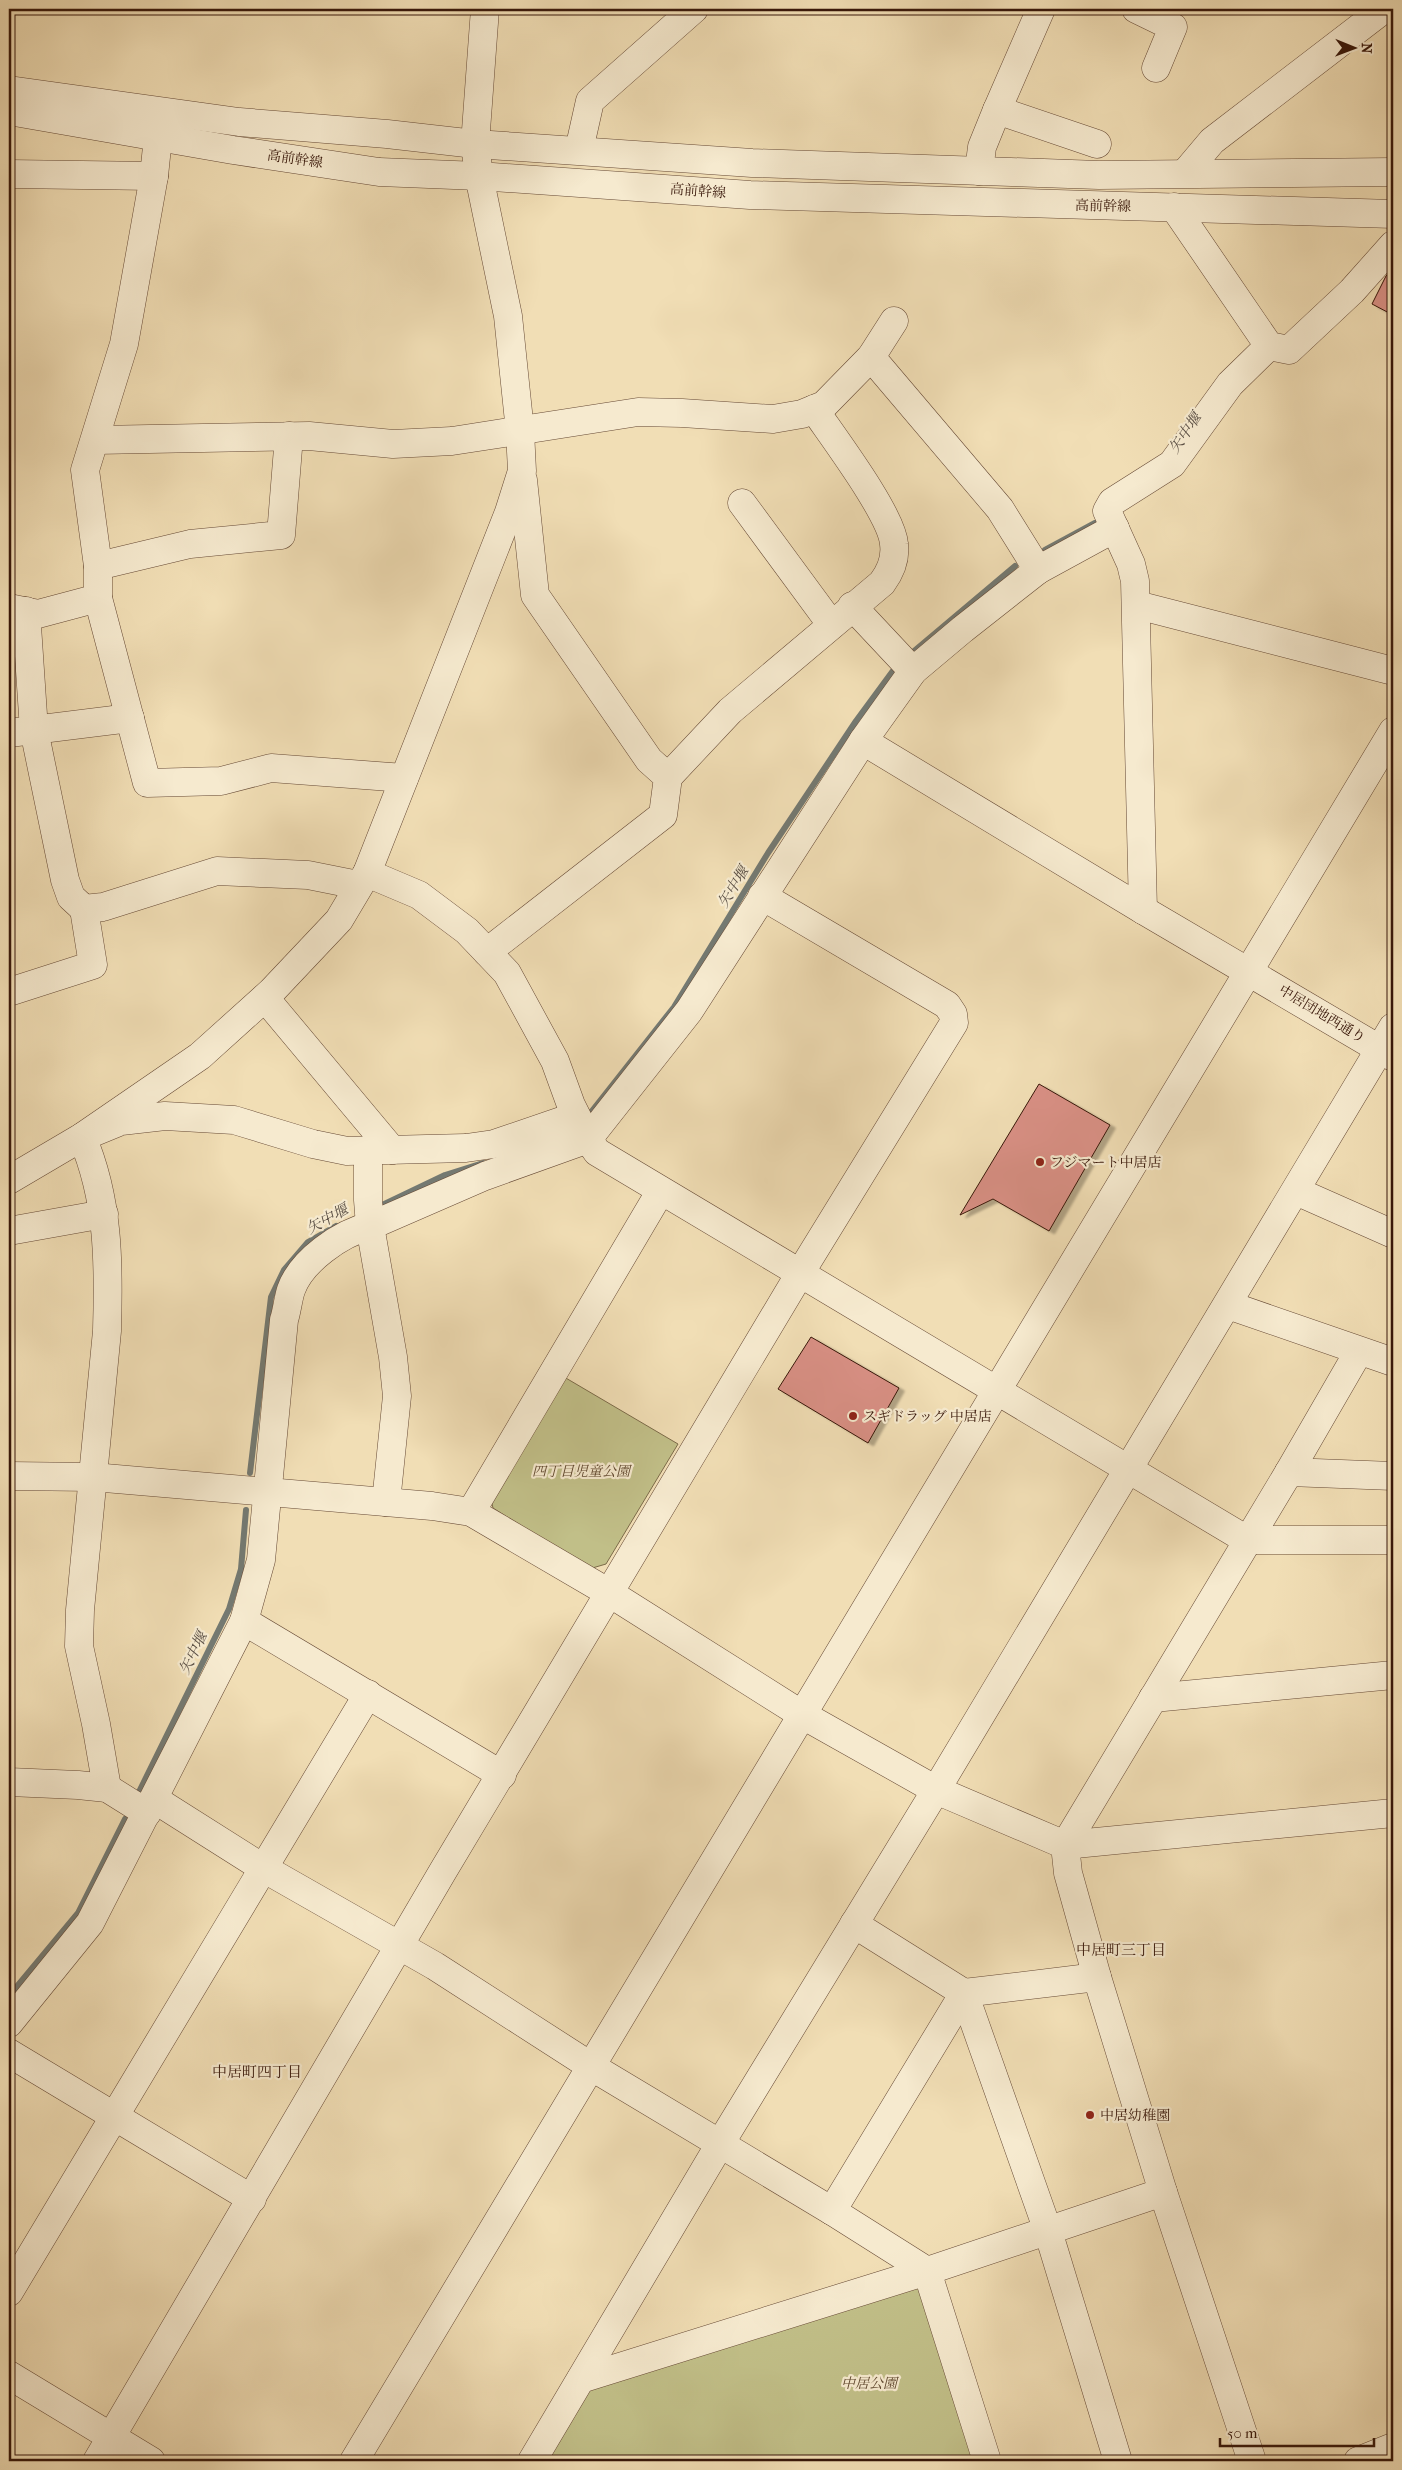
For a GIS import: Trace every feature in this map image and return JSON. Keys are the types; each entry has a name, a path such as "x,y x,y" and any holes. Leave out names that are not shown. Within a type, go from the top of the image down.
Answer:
{"street":[{"path":"485,9 475,144 478,176 508,316 535,595 649,760 668,777"},
{"path":"578,150 590,101 694,9"},
{"path":"979,171 982,148 1041,9"},
{"path":"1136,9 1173,27 1156,68"},
{"path":"1185,173 1212,141 1384,9"},
{"path":"9,90 239,122 387,134 475,144 752,163 1099,175 1393,172"},
{"path":"997,110 1097,144"},
{"name":"高前幹線","path":"9,111 379,172 478,176 750,195 1393,214"},
{"path":"158,137 154,176 124,344 96,440 85,470 98,566 98,598 148,783 221,781 270,768 404,778"},
{"path":"9,174 154,176"},
{"path":"1174,207 1269,346 1289,350 1352,291 1393,245"},
{"path":"96,440 289,436 394,444 452,441 638,412 773,419 802,414 824,405 872,357 894,321"},
{"path":"1143,910 1137,605 1131,564 1107,511 1112,502 1172,464 1230,384 1269,346"},
{"path":"872,357 1000,509 1038,570"},
{"path":"487,952 663,815 668,777 730,711 852,606 882,583 891,572 895,543 886,519 814,409"},
{"path":"98,566 190,544 281,535 289,436"},
{"path":"9,1180 82,1137 200,1056 266,998 339,920 362,879 404,778 505,521 522,471"},
{"path":"742,504 831,624"},
{"path":"9,2023 90,1923 244,1621 261,1560 284,1320 291,1289 304,1270 324,1249 352,1230 370,1226 485,1176 582,1128 689,1011 863,741 913,671 1038,570 1115,528"},
{"path":"9,992 93,965 84,909 71,897 21,732 17,609 38,614 98,598"},
{"path":"1137,605 1393,671"},
{"path":"852,606 913,671"},
{"path":"21,732 130,718"},
{"path":"354,2461 1393,731"},
{"name":"中居団地西通り","path":"863,741 1143,910 1250,971 1389,1044"},
{"path":"84,909 103,907 217,871 362,879 419,895 467,931 507,973 555,1061 582,1128 597,1152 799,1275 1130,1469 1247,1540 1393,1540"},
{"path":"97,2461 400,1945 611,1594 799,1275 954,1023 953,1014 947,1005 762,896"},
{"path":"266,998 380,1150"},
{"path":"532,2461 720,2144 936,1790 1296,1191 1389,1044"},
{"path":"82,1137 121,1121 165,1116 234,1120 313,1144 347,1151 466,1148 582,1128"},
{"path":"82,1137 91,1157 104,1214 108,1256 107,1331 80,1610 79,1646 96,1724 107,1788"},
{"path":"380,1150 368,1200 370,1226 393,1357 397,1396 386,1502"},
{"path":"1296,1191 1393,1234"},
{"path":"471,1512 660,1192"},
{"path":"9,1231 104,1214"},
{"path":"1228,1305 1393,1362"},
{"path":"1252,2461 1163,2192 1097,1977 1068,1873 1065,1844 1289,1472 1359,1350"},
{"path":"1289,1472 1393,1476"},
{"path":"9,1476 93,1476 267,1493 432,1506 471,1512 611,1594 801,1714 936,1790 1065,1844 1393,1813"},
{"path":"244,1621 502,1775"},
{"path":"1152,1698 1393,1675"},
{"path":"9,2292 368,1694"},
{"path":"9,1782 107,1788 151,1806 400,1945 592,2067 832,2211 927,2271 987,2461"},
{"path":"854,1924 964,1993 1048,2231 1118,2461"},
{"path":"964,1993 1097,1977"},
{"path":"832,2211 964,1993"},
{"path":"9,2053 114,2118 252,2198"},
{"path":"581,2379 927,2271 1163,2192"},
{"path":"9,2375 151,2461"},
{"path":"1358,2461 1393,2447"}],"green space":[{"name":"四丁目児童公園","path":"559,1374 678,1444 606,1564 589,1569 493,1508 489,1492"},
{"name":"中居公園","path":"922,2284 973,2461 542,2461 585,2389"}],"building":[{"path":"1393,268 1393,315 1372,304 1386,276"},
{"name":"フジマート中居店","path":"1039,1084 1110,1125 1049,1231 993,1199 960,1215"},
{"name":"スギドラッグ 中居店","path":"811,1337 899,1388 868,1443 778,1389"}],"waterway":[{"name":"矢中堰","path":"1045,550 1095,523"},
{"name":"矢中堰","path":"907,657 1015,566"},
{"name":"矢中堰","path":"588,1116 674,1007 768,853 856,721 895,668"},
{"name":"矢中堰","path":"376,1208 445,1175 483,1163"},
{"name":"矢中堰","path":"250,1473 271,1297 284,1270 308,1242 336,1226"},
{"name":"矢中堰","path":"136,1798 229,1609 241,1569 246,1510"},
{"name":"矢中堰","path":"9,1996 78,1913 125,1819"}],"place":[{"name":"フジマート中居店","path":"1040,1162"},
{"name":"スギドラッグ 中居店","path":"853,1416"},
{"name":"中居幼稚園","path":"1090,2115"}],"district":[{"name":"中居町三丁目","path":"1121,1950"},
{"name":"中居町四丁目","path":"257,2072"}]}
